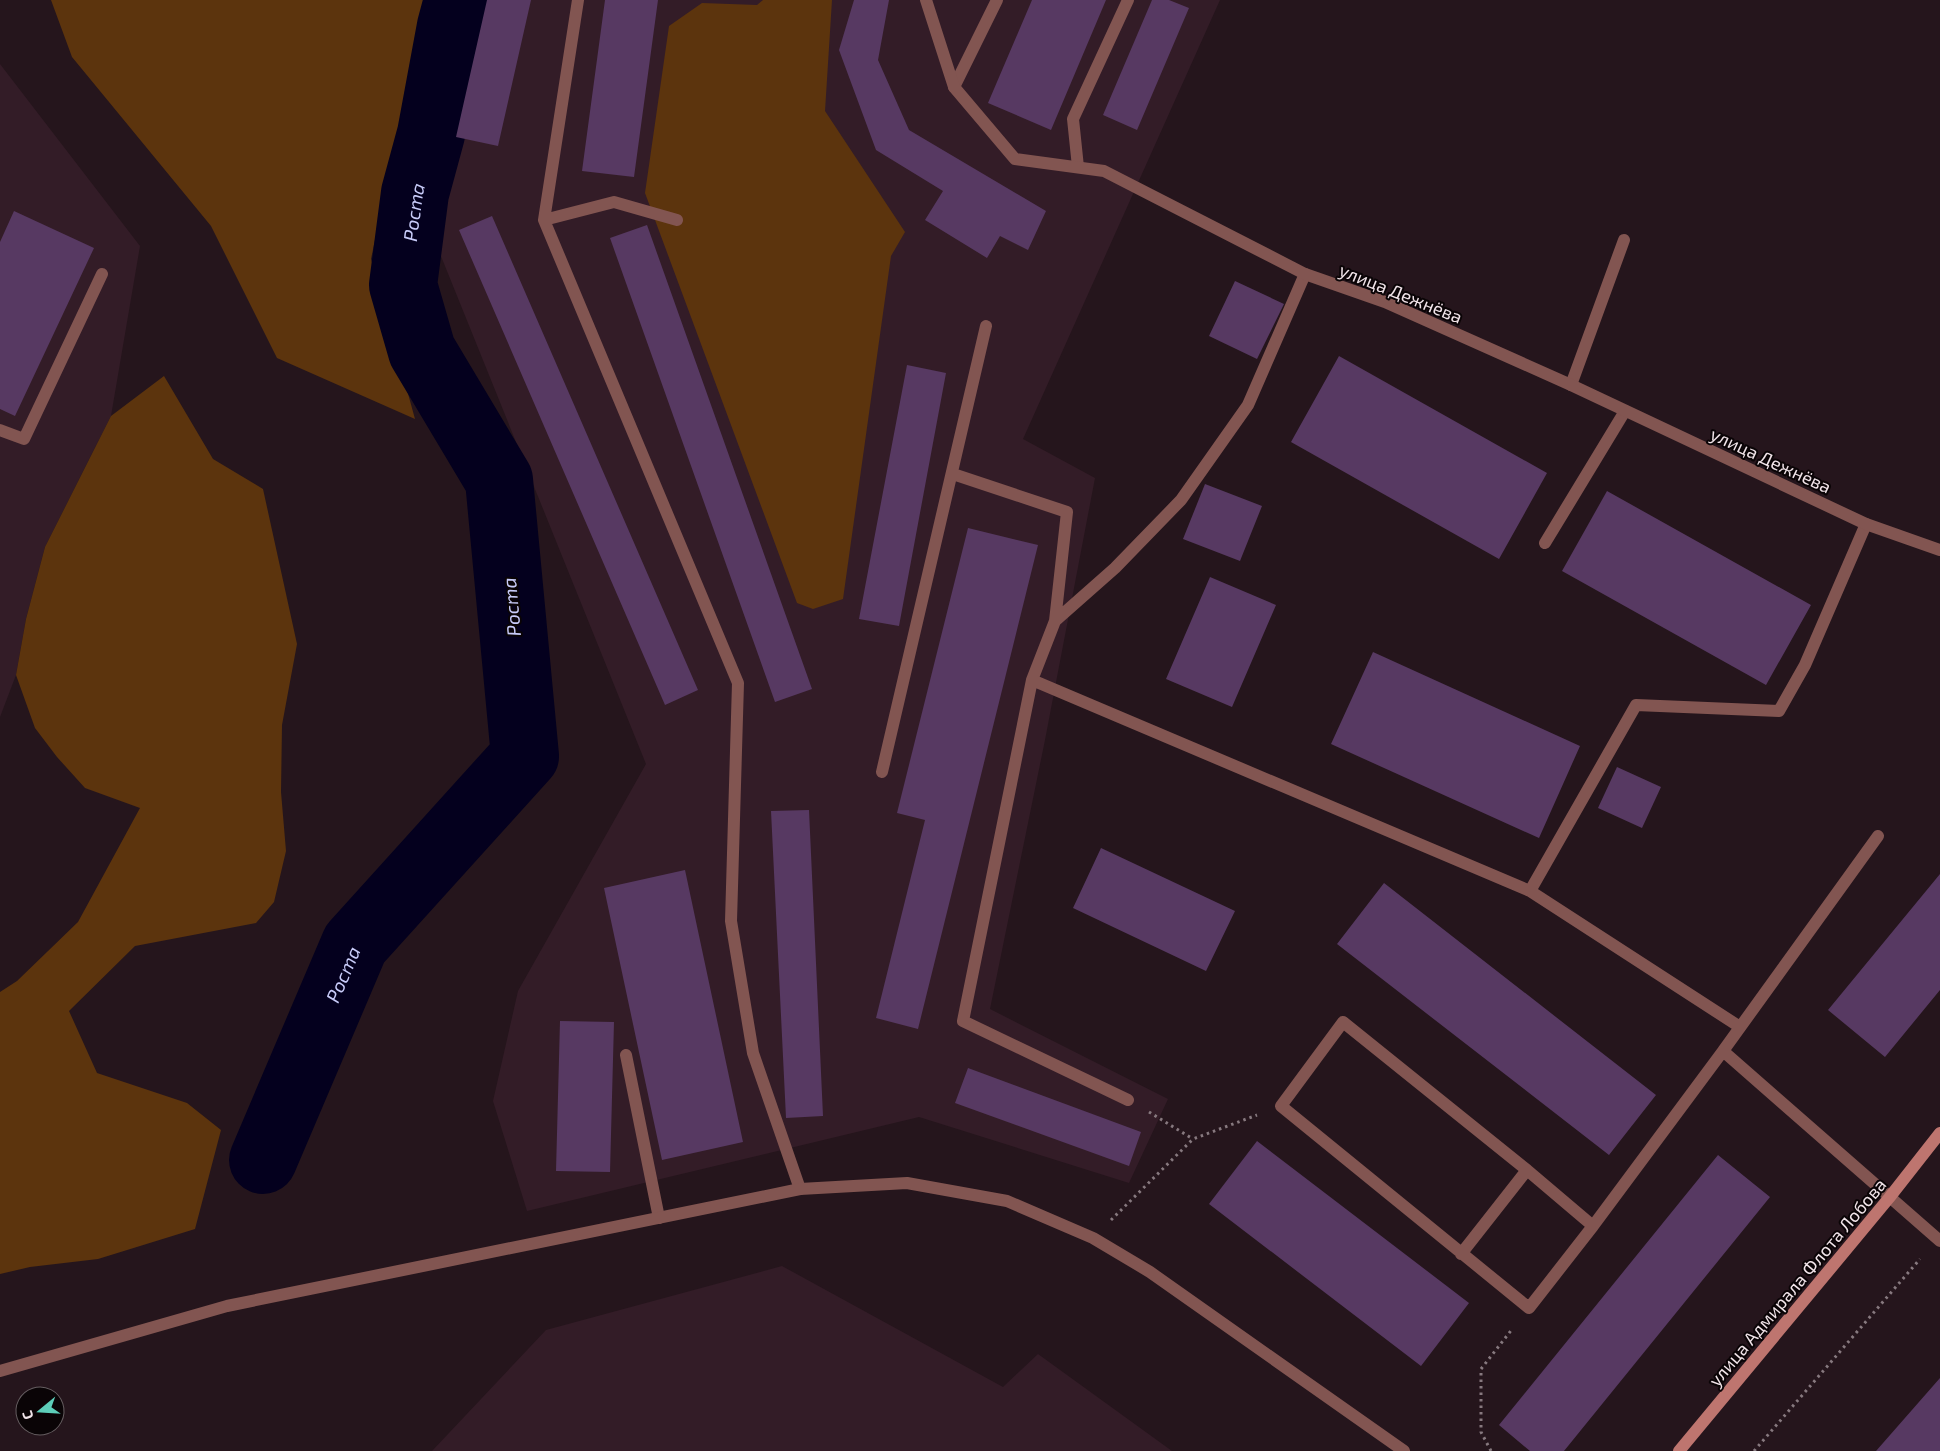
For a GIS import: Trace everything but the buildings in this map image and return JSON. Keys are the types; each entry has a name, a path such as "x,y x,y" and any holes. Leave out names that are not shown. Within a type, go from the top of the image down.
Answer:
{"street":[{"path":"578,0 544,220 738,683 731,921 753,1053 800,1189"},
{"name":"улица Дежнёва","path":"926,0 954,87 1015,159 1104,170 1305,274 1385,302 1571,385 1866,524 1940,550"},
{"path":"954,87 997,0"},
{"path":"1078,167 1073,119 1128,0"},
{"path":"544,220 614,202 677,220"},
{"path":"1571,385 1624,240"},
{"path":"0,430 24,440 102,274"},
{"path":"1055,621 1115,568 1181,500 1248,404 1305,274"},
{"path":"882,772 986,326"},
{"path":"1545,543 1625,411"},
{"path":"953,474 1067,512 1055,621 1032,680 963,1021 1128,1100"},
{"path":"1530,891 1636,705 1779,711 1805,666 1866,524"},
{"path":"1032,680 1530,891 1740,1027"},
{"path":"1593,1226 1527,1170 1343,1022 1281,1106 1529,1308 1593,1226 1878,836"},
{"path":"1723,1050 1939,1240"},
{"path":"626,1055 659,1218"},
{"name":"улица Адмирала Флота Лобова","path":"1679,1451 1889,1198 1940,1133"},
{"path":"1461,1254 1527,1170"},
{"path":"0,1371 227,1306 800,1189 907,1183 1007,1201 1093,1238 1150,1272 1404,1451"}],"path":[{"path":"1128,1100 1193,1138"},
{"path":"1093,1238 1193,1138 1281,1106"},
{"path":"1754,1451 1939,1240"},
{"path":"1491,1451 1481,1432 1481,1369 1529,1308"}],"shaded area":[{"path":"51,0 425,0 371,259 415,419 277,358 211,226 72,57"},
{"path":"475,0 1220,0 1023,439 1095,478 1045,740 990,1009 1168,1099 1129,1183 919,1117 527,1211 493,1101 518,991 646,764 426,219"},
{"path":"763,0 832,0 825,111 905,232 891,256 843,599 813,609 797,603 645,193 669,26 702,3 757,5"},
{"path":"0,64 140,246 111,416 45,547 26,619 16,675 0,717"},
{"path":"164,376 213,459 263,489 297,644 282,725 281,792 286,851 274,902 256,923 135,946 69,1011 97,1073 187,1103 221,1130 195,1229 98,1259 30,1267 0,1274 0,992 17,981 78,922 140,808 85,788 57,757 35,728 16,675 26,619 45,547 111,416"},
{"path":"782,1266 1003,1387 1038,1354 1172,1451 432,1451 546,1330"}],"waterway":[{"name":"Роста","path":"263,1160 355,944 525,756 499,480 422,351 403,285 415,193 431,134 451,26 458,0"}]}
